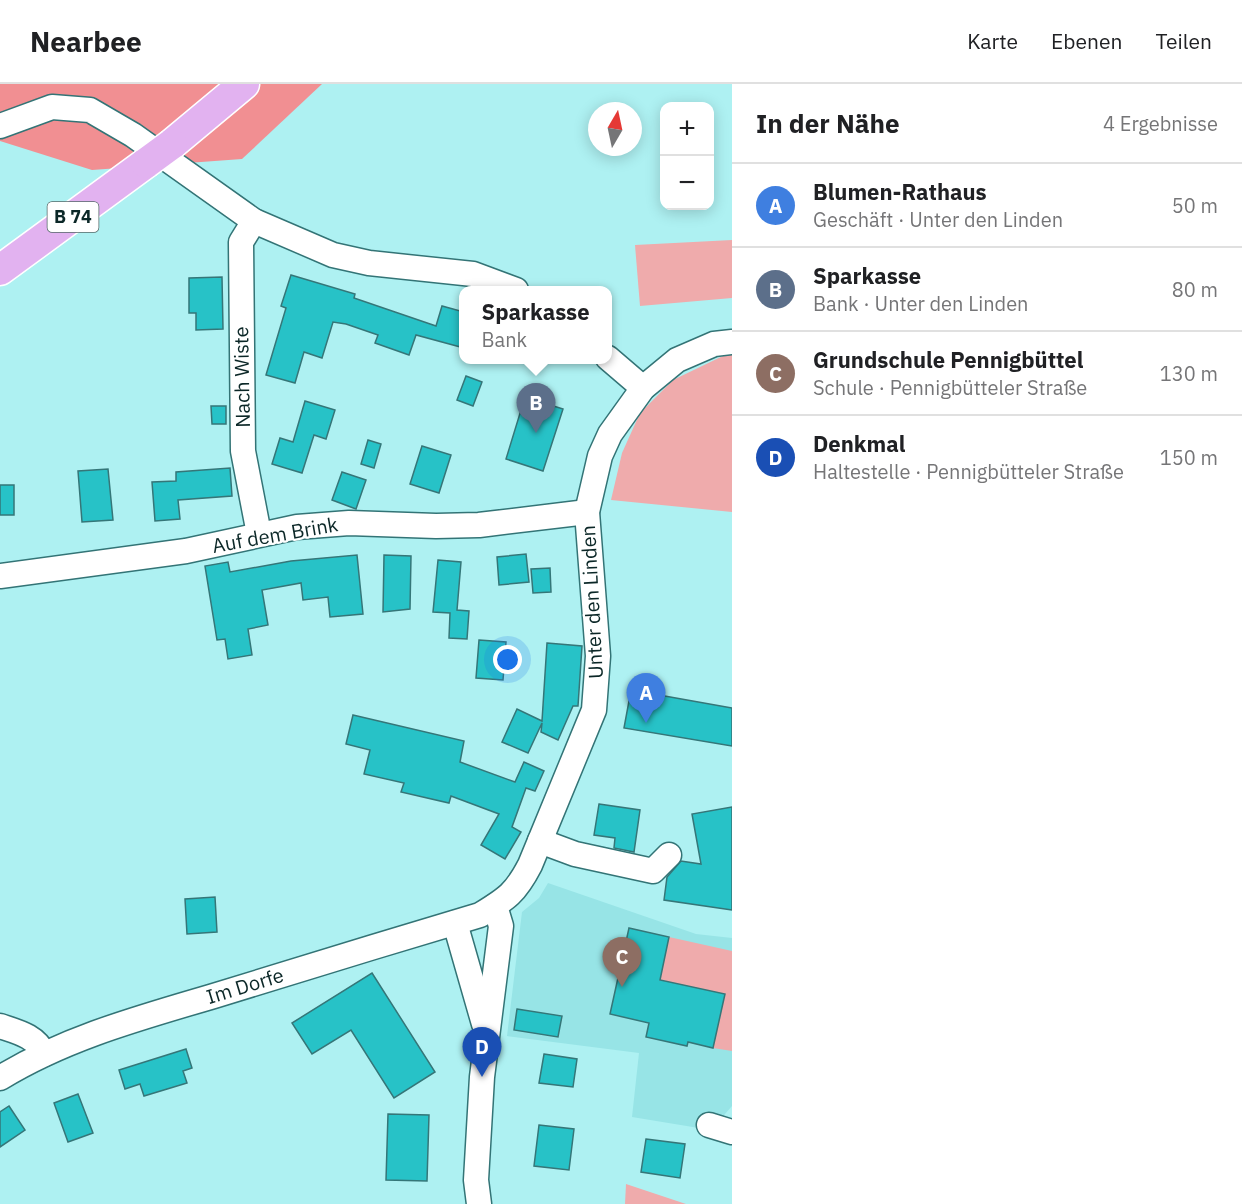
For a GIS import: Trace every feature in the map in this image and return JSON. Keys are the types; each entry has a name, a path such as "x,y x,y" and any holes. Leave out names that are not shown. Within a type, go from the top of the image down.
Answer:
{"main road":[{"name":"B 74","path":"0,270 172,144 244,84"}],"street":[{"path":"0,126 52,107 90,110 133,135 254,221 333,255 369,263 473,274 503,286"},
{"name":"Nach Wiste","path":"254,221 241,242 243,451 259,534"},
{"name":"Unter den Linden","path":"495,906 508,897 523,879 594,710 598,656 587,512 600,456 610,434 643,388 677,360 714,344 732,342"},
{"path":"612,361 643,388"},
{"name":"Auf dem Brink","path":"0,576 186,551 297,527 349,523 479,525 587,512"},
{"path":"540,842 575,854 654,871 669,855"},
{"path":"478,1204 476,1180 486,1032 501,926 495,906"},
{"name":"Im Dorfe","path":"0,1078 44,1054 128,1022 455,923 480,915 495,906"},
{"path":"455,923 486,1032"},
{"path":"0,1026 21,1033 39,1043 44,1054"}],"shaded area":[{"path":"0,84 322,84 242,159 92,170 0,141"},
{"path":"732,240 732,298 640,306 635,245"},
{"path":"727,354 732,354 732,512 611,500 622,453 640,413 673,380"},
{"path":"548,883 696,934 732,938 732,1106 711,1130 632,1117 639,1053 507,1036 522,912 539,898"},
{"path":"669,937 732,951 732,1051 713,1048 725,994 660,980"},
{"path":"626,1184 686,1204 625,1204"}],"building":[{"path":"291,275 355,294 354,298 436,326 442,306 459,311 459,347 416,335 409,355 375,343 378,335 333,322 322,358 304,352 295,383 266,375 286,308 281,306"},
{"path":"222,277 223,329 196,330 196,313 189,313 189,278"},
{"path":"466,376 482,382 473,406 457,400"},
{"path":"525,397 563,409 543,471 506,459"},
{"path":"305,401 335,410 326,439 314,435 302,473 272,464 280,438 293,442"},
{"path":"211,406 226,406 226,424 212,424"},
{"path":"368,440 381,444 374,468 361,464"},
{"path":"422,446 451,455 439,493 410,484"},
{"path":"230,468 232,496 178,500 180,519 155,521 152,482 176,481 176,472"},
{"path":"108,469 113,520 82,522 78,471"},
{"path":"342,472 366,480 356,509 332,500"},
{"path":"0,485 14,485 14,515 0,515"},
{"path":"526,554 529,582 499,585 497,557"},
{"path":"357,555 363,614 330,617 328,597 303,600 301,583 262,590 268,625 248,629 252,655 228,659 225,639 217,640 205,566 228,562 230,572 291,561"},
{"path":"384,555 411,556 410,609 383,612"},
{"path":"438,560 461,562 457,610 469,611 467,639 449,638 450,613 433,612"},
{"path":"550,568 551,592 533,593 531,569"},
{"path":"479,640 506,642 503,680 476,678"},
{"path":"547,643 582,646 578,706 573,706 558,740 541,732 542,723 528,753 502,742 517,709 542,721"},
{"path":"631,690 732,708 732,746 624,728"},
{"path":"353,715 464,741 460,762 515,782 524,762 544,771 535,791 526,788 512,827 521,832 505,859 481,845 499,814 451,796 449,803 401,792 404,783 364,774 370,750 346,744"},
{"path":"599,804 640,810 634,852 614,848 615,838 594,835"},
{"path":"732,807 732,910 664,900 667,877 681,861 701,864 692,814"},
{"path":"215,897 217,932 187,934 185,899"},
{"path":"629,928 669,937 660,980 725,994 713,1048 688,1042 687,1046 646,1037 649,1023 610,1014"},
{"path":"372,973 435,1072 394,1098 351,1030 312,1054 292,1023"},
{"path":"517,1009 562,1016 558,1037 514,1030"},
{"path":"186,1049 192,1068 183,1071 187,1083 144,1096 140,1084 125,1089 119,1070"},
{"path":"544,1054 577,1059 573,1087 539,1083"},
{"path":"78,1094 93,1133 68,1142 54,1103"},
{"path":"9,1106 25,1130 0,1147 0,1112"},
{"path":"388,1114 429,1115 427,1181 386,1180"},
{"path":"539,1125 574,1129 569,1170 534,1166"},
{"path":"646,1139 685,1144 680,1178 641,1172"}],"place":[{"name":"Sparkasse","path":"536,433"},
{"name":"Blumen-Rathaus","path":"646,723"},
{"name":"Grundschule Pennigbüttel","path":"622,987"},
{"name":"Denkmal","path":"482,1077"}]}
